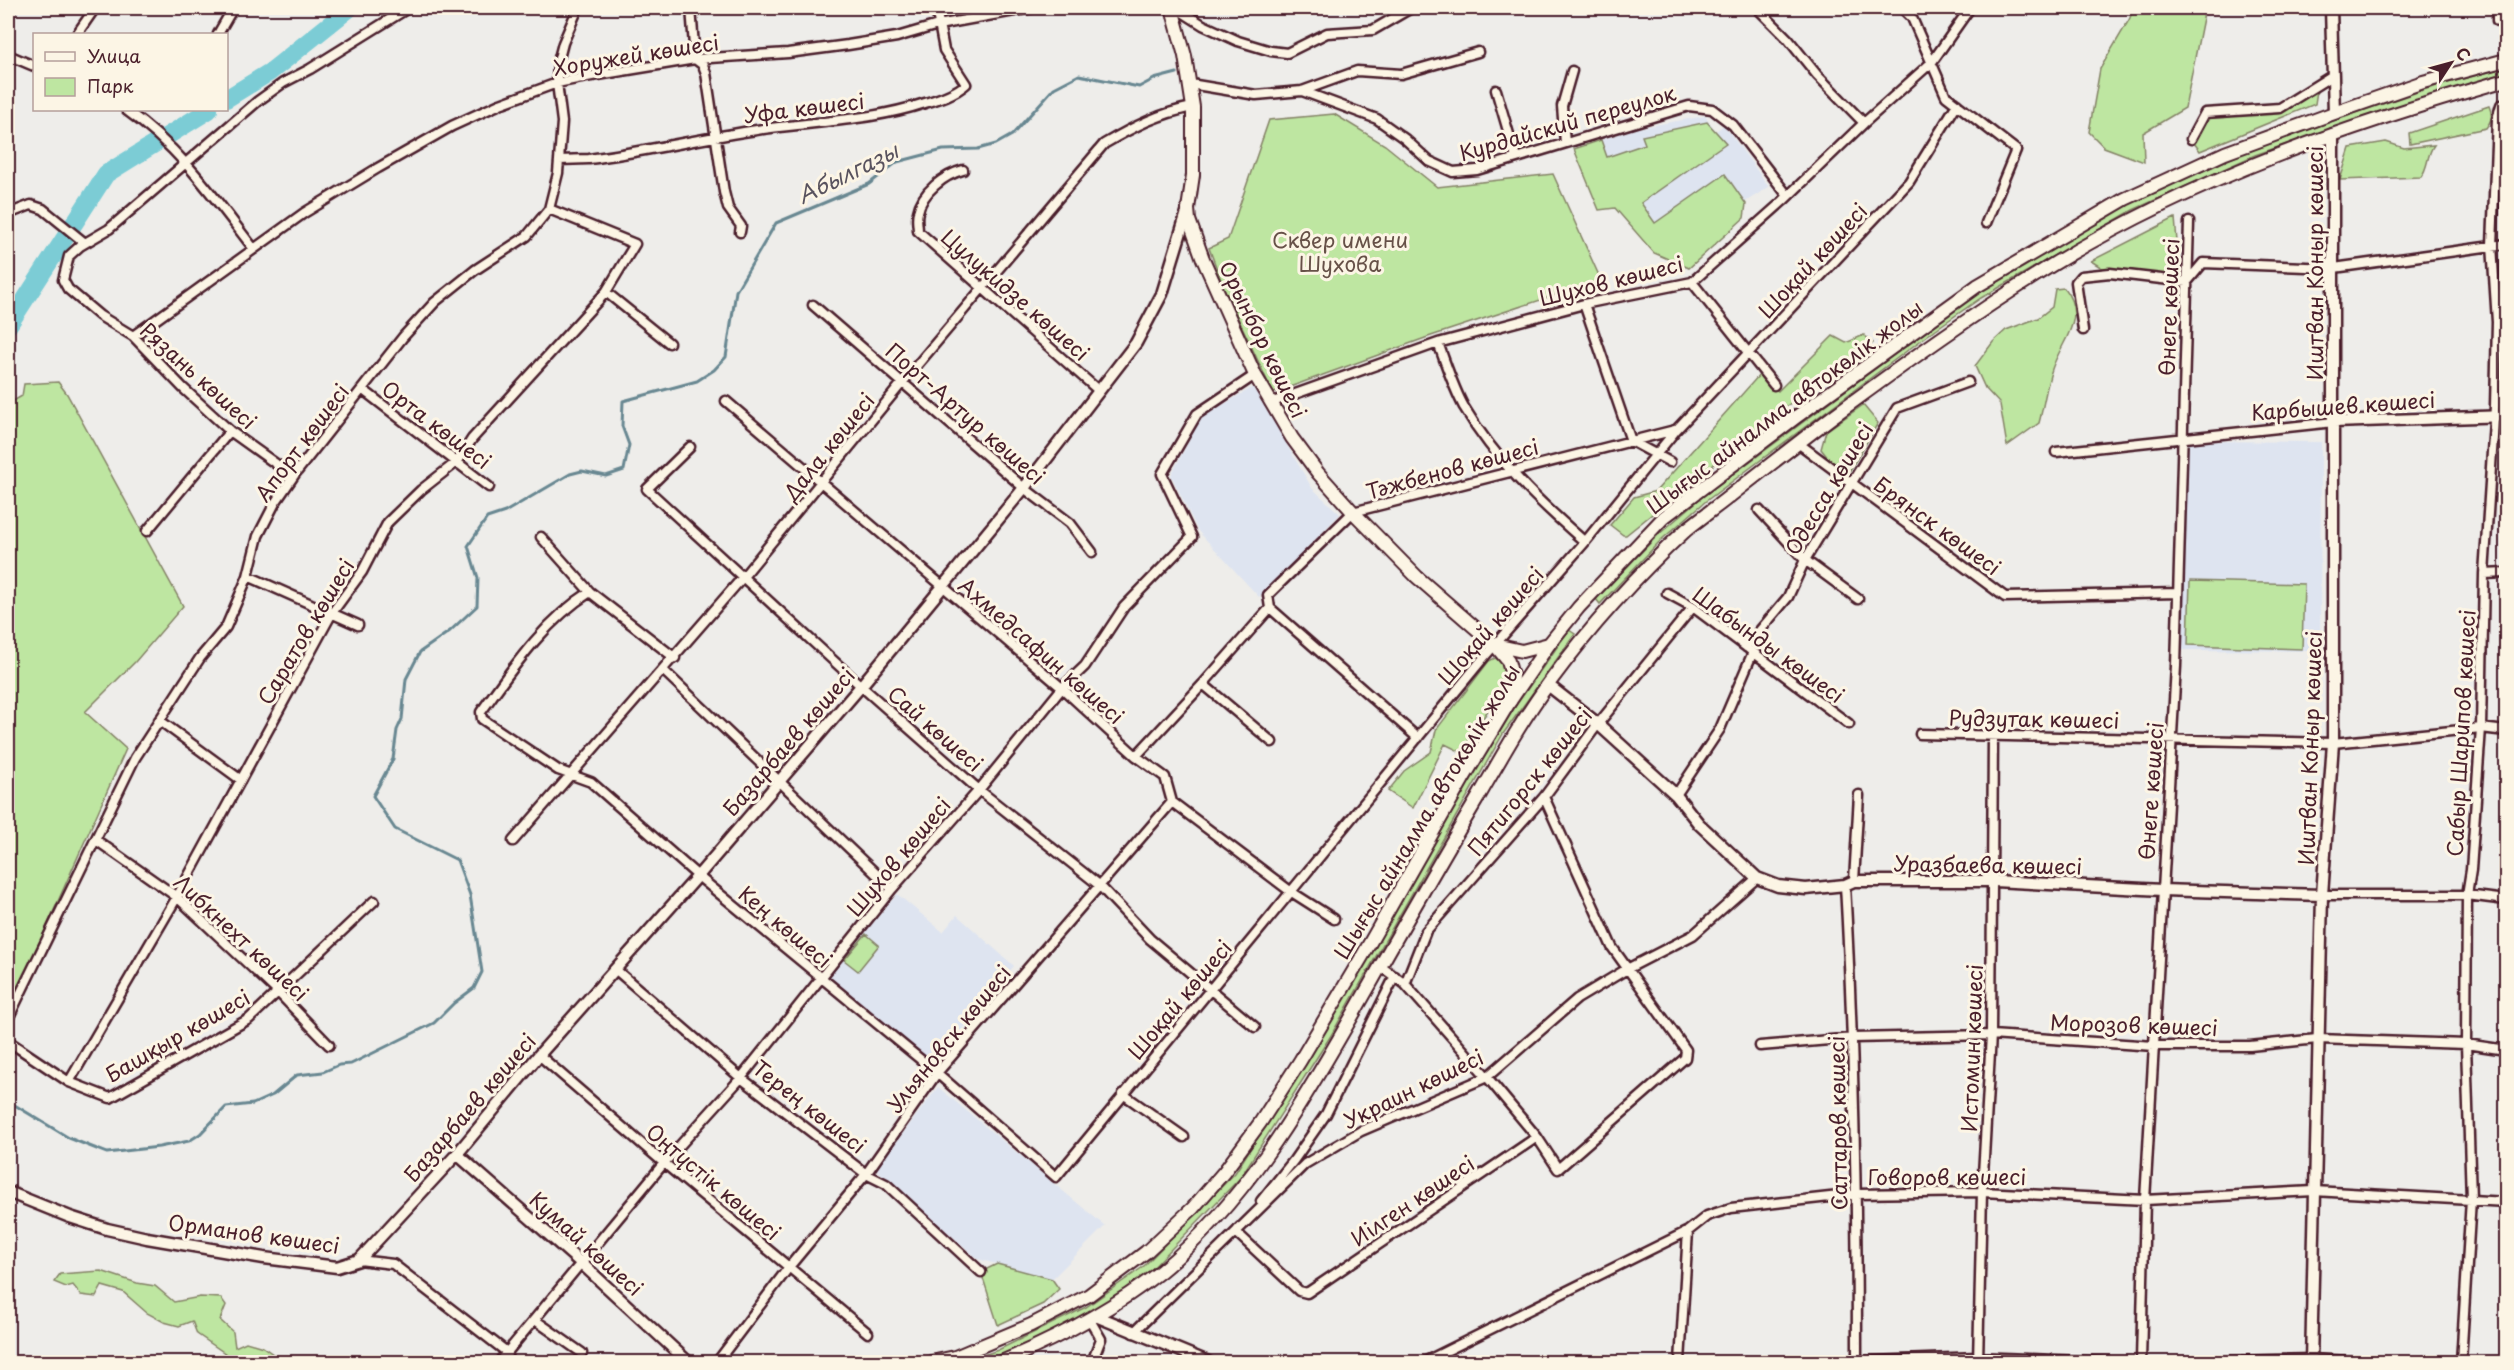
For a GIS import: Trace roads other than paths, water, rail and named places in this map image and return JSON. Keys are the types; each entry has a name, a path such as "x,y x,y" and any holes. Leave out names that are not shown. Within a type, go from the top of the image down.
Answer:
{"main road":[{"name":"Орынбор көшесі","path":"1174,8 1191,84 1193,107 1193,175 1188,209 1189,220 1203,259 1255,375 1305,459 1417,577 1495,645"},
{"name":"Шығыс айналма автокөлік жолы","path":"931,1362 955,1357 1031,1325 1089,1295 1146,1252 1193,1208 1260,1124 1300,1061 1510,701 1549,644 1579,607 1664,517 1796,417 1977,286 2125,199 2225,153 2334,113 2423,82 2506,60"},
{"name":"Шығыс айналма автокөлік жолы","path":"1001,1362 1054,1340 1093,1318 1161,1271 1202,1233 1238,1192 1279,1138 1322,1070 1484,786 1548,685 1601,618 1686,530 1797,443 1936,340 2055,263 2187,194 2333,134 2506,80"},
{"path":"1495,645 1522,651 1549,644"},
{"path":"1495,645 1508,661 1512,676 1510,701"}],"street":[{"path":"8,12 12,8"},
{"path":"77,33 95,8"},
{"path":"219,33 233,8"},
{"path":"8,214 31,205 43,208 82,241 116,223 184,159 283,83 310,69 408,8"},
{"name":"Апорт көшесі","path":"8,1019 96,840 120,785 200,658 226,627 248,576 258,536 275,503 293,476 435,302 476,270 527,236 549,209 559,160 562,122 557,83 558,63 563,43 578,8"},
{"path":"691,8 695,59 704,65 728,208 738,218 741,226 740,232"},
{"name":"Уфа көшесі","path":"559,160 598,158 771,128 847,121 899,112 960,90 966,84 944,50 936,8"},
{"name":"Хоружей көшесі","path":"133,336 304,213 378,168 452,126 500,104 557,83 695,59 788,53 897,37 938,25 1032,8"},
{"path":"1174,8 1203,26 1238,41 1271,51 1287,53 1327,33 1373,30 1411,8"},
{"path":"1757,8 1864,123"},
{"path":"1902,8 1912,18 1946,96 2016,150 1986,223"},
{"name":"Шухов көшесі","path":"1270,403 1438,343 1584,304 1692,282 1932,62 1970,8"},
{"path":"2331,8 2334,113"},
{"path":"2497,8 2497,21"},
{"path":"1191,84 1256,95 1302,91 1358,71 1401,74 1478,52"},
{"path":"8,55 33,66"},
{"path":"1565,143 1562,106 1572,71"},
{"path":"2191,139 2205,113 2280,108 2332,75"},
{"path":"1496,90 1516,158"},
{"name":"Курдайский переулок","path":"1302,91 1377,119 1406,139 1429,161 1453,172 1477,170 1689,106 1712,109 1733,125 1788,196"},
{"name":"Шоқай көшесі","path":"1056,1177 1290,891 1495,645 1585,542 1676,430 1909,182 1957,104"},
{"name":"Сабыр Шарипов көшесі","path":"2461,1362 2471,1198 2466,1044 2467,895 2471,870 2481,728 2484,574 2494,416 2497,322 2492,245 2497,119 2504,105"},
{"name":"Дала көшесі","path":"513,841 675,658 823,482 902,383 1104,144 1143,121 1174,110 1193,107"},
{"path":"128,111 154,130 184,159 255,249"},
{"path":"138,118 143,111"},
{"name":"Иштван Коныр көшесі","path":"2311,1361 2322,895 2333,743 2333,134"},
{"name":"Цулукидзе көшесі","path":"963,170 950,174 939,182 923,200 917,213 918,231 1099,391"},
{"name":"Саратов көшесі","path":"69,1082 177,897 332,613 362,572 388,522 421,490 458,461 472,440 606,292 635,244 549,209"},
{"name":"Базарбаев көшесі","path":"359,1260 457,1154 539,1055 698,876 861,686 1024,488 1136,343 1162,294 1188,209"},
{"name":"Өнеге көшесі","path":"2141,1362 2145,1200 2172,738 2189,222"},
{"name":"Рязань көшесі","path":"82,241 69,256 63,280 68,288 100,316 133,336 183,388 230,431 293,476"},
{"path":"2083,330 2076,282 2080,276 2110,273 2187,282 2203,263 2334,268 2506,244"},
{"path":"1692,282 1774,385"},
{"path":"606,292 669,343"},
{"path":"1584,304 1631,441 1670,462"},
{"name":"Порт-Артур көшесі","path":"813,305 1024,488 1070,524 1092,552"},
{"path":"1438,343 1463,405 1500,460 1512,470 1534,498 1585,542"},
{"name":"Шухов көшесі","path":"499,1362 664,1163 741,1078 892,889 979,790 1062,688 1085,666 1124,607 1192,537 1162,474 1197,414 1255,375"},
{"name":"Одесса көшесі","path":"1676,795 1720,729 1750,650 1788,597 1805,560 1897,408 1968,382"},
{"name":"Орта көшесі","path":"362,389 489,487"},
{"name":"Ахмедсафин көшесі","path":"726,401 1062,688 1136,756 1165,777 1172,802"},
{"name":"Карбышев көшесі","path":"2056,453 2334,422 2506,416"},
{"name":"Тәжбенов көшесі","path":"1270,608 1268,595 1353,512 1676,430"},
{"path":"147,531 230,431"},
{"name":"Брянск көшесі","path":"1797,443 2005,597 2178,593"},
{"name":"Сай көшесі","path":"690,447 647,489 861,686 979,790 1099,885 1150,939 1255,1027"},
{"path":"1759,510 1805,560 1858,599"},
{"path":"541,537 590,592 675,658"},
{"path":"2484,574 2506,573"},
{"path":"248,576 358,625"},
{"name":"Кең көшесі","path":"590,592 575,602 519,659 481,712 482,719 558,770 591,782 698,876 937,1073 1056,1177"},
{"name":"Шабынды көшесі","path":"1667,593 1693,607 1849,724"},
{"name":"Пятигорск көшесі","path":"1405,984 1426,932 1544,797 1598,724 1693,607"},
{"path":"1136,756 1270,608 1418,738"},
{"path":"663,671 892,889"},
{"path":"1203,684 1272,742"},
{"name":"Уразбаева көшесі","path":"1548,685 1598,724 1676,795 1699,824 1756,878 1778,886 1806,889 1850,883 1994,881 2162,890 2322,895 2467,895 2506,900"},
{"path":"159,720 241,780"},
{"name":"Рудзутак көшесі","path":"1920,734 2333,743 2481,728 2506,731"},
{"name":"Истомин көшесі","path":"1978,1360 1982,1192 1991,1035 1994,735"},
{"name":"Саттаров көшесі","path":"1853,1362 1857,1194 1850,883 1859,795"},
{"path":"1380,966 1405,984 1487,1077 1537,1137 1558,1168 1685,1059 1686,1050 1612,947 1544,797"},
{"path":"1172,802 1290,891 1334,920"},
{"name":"Ульяновск көшесі","path":"717,1362 789,1267 866,1174 937,1073 1172,802"},
{"name":"Либкнехт көшесі","path":"96,840 177,897 278,992 329,1045"},
{"name":"Украин көшесі","path":"1133,1333 1305,1164 1361,1131 1487,1077 1577,999 1627,969 1693,935 1756,878"},
{"name":"Башқыр көшесі","path":"8,1041 69,1082 110,1098 249,1018 374,901"},
{"name":"Терең көшесі","path":"615,969 741,1078 866,1174 886,1184 981,1272"},
{"path":"1236,1232 1294,1160 1326,1114 1395,976"},
{"name":"Морозов көшесі","path":"1760,1046 1853,1038 1991,1035 2154,1046 2250,1046 2317,1039 2466,1044 2506,1050"},
{"name":"Оңтүстік көшесі","path":"539,1055 868,1334"},
{"path":"1123,1094 1184,1137"},
{"name":"Иілген көшесі","path":"1236,1232 1299,1291 1307,1293 1537,1137"},
{"name":"Кумай көшесі","path":"457,1154 580,1262 688,1362"},
{"name":"Говоров көшесі","path":"1424,1362 1688,1231 1707,1216 1731,1208 1857,1194 1982,1192 2145,1200 2314,1191 2471,1198 2506,1202"},
{"name":"Орманов көшесі","path":"8,1192 70,1217 107,1229 147,1238 264,1258 337,1267 359,1260 393,1264 508,1353"},
{"path":"1680,1362 1688,1231"},
{"path":"1093,1318 1208,1362"},
{"path":"1092,1362 1101,1339 1093,1318"},
{"path":"535,1320 582,1353"},
{"path":"1853,1362 1978,1360 2105,1362"},
{"path":"2193,1362 2369,1362"}],"waterway":[{"path":"228,98 270,72 350,8"},
{"name":"Абылгазы","path":"8,1101 69,1138 107,1153 189,1141 200,1134 226,1107 253,1104 273,1095 297,1075 323,1072 339,1065 351,1064 434,1023 454,1003 474,988 482,972 470,895 457,860 395,829 373,796 393,759 397,730 402,719 406,679 420,652 450,631 477,606 478,578 468,546 487,518 505,512 570,474 582,471 606,476 624,470 629,445 622,426 623,401 697,381 714,370 726,357 736,291 776,223 869,184 897,162 943,150 978,149 996,144 1012,135 1054,88 1079,75 1139,87 1154,79 1177,73"},
{"path":"8,326 106,174 207,111"}],"park label":[{"name":"Сквер имени Шухова","path":"1340,251"}]}
